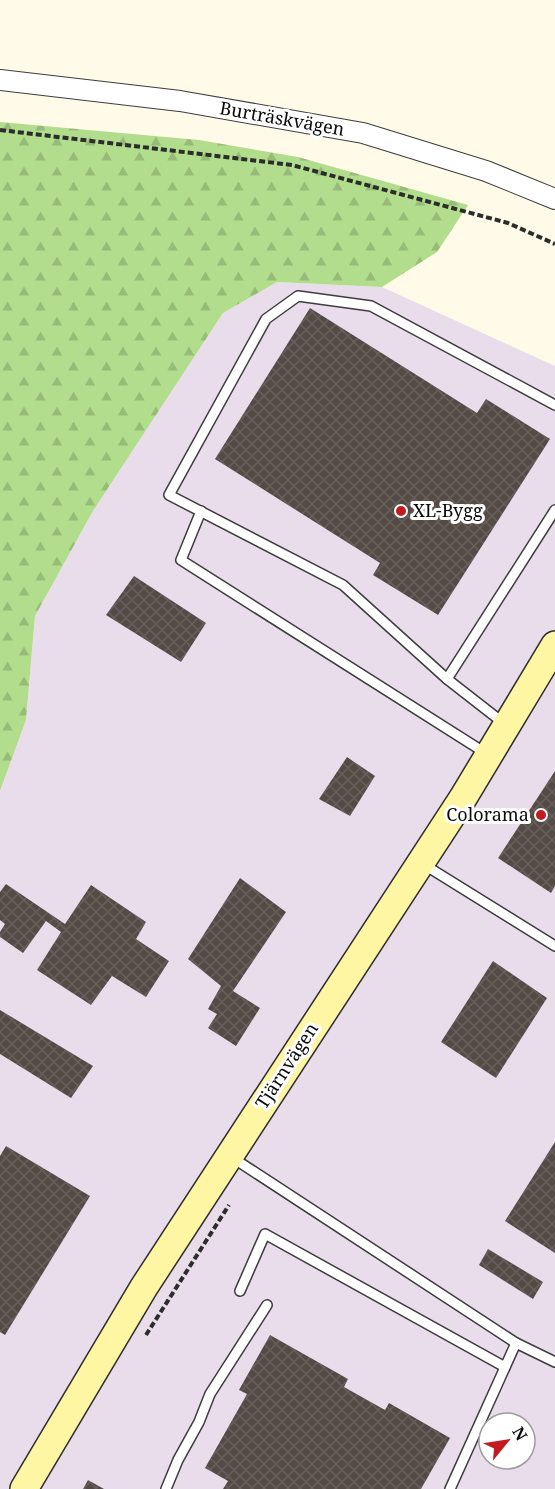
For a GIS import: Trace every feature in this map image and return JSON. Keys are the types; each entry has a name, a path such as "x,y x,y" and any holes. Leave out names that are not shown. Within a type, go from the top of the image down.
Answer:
{"street":[{"name":"Burträskvägen","path":"0,80 180,101 363,133 486,171 555,199"},
{"name":"Tjärnvägen","path":"24,1489 144,1287 421,862 555,645"}],"lane":[{"path":"507,725 447,679 343,585 169,495 266,319 298,296 371,306 555,405"},
{"path":"447,679 555,510"},
{"path":"201,512 181,560 489,755"},
{"path":"421,862 555,946"},
{"path":"228,1156 516,1343 555,1362"},
{"path":"240,1291 265,1234 505,1367"},
{"path":"166,1489 210,1394 267,1305"},
{"path":"450,1489 516,1343"}],"path":[{"path":"0,130 292,165 508,223 555,244"}],"shaded area":[{"path":"277,282 382,287 555,366 555,1489 0,1489 0,791 26,720 35,616 93,511 223,313"}],"green space":[{"path":"0,122 199,140 298,157 468,205 437,252 382,287 277,282 223,313 93,511 35,616 26,720 0,791"}],"building":[{"name":"XL-Bygg","path":"310,308 477,413 486,399 550,439 438,615 373,575 380,563 215,459"},
{"path":"134,576 206,623 181,662 106,615"},
{"path":"347,757 375,776 350,816 319,799"},
{"name":"Colorama","path":"555,771 555,886 551,893 498,858"},
{"path":"240,878 286,912 233,991 260,1008 236,1046 208,1028 217,1014 208,1009 221,986 188,959"},
{"path":"6,884 65,924 91,885 146,922 136,939 169,961 146,997 112,976 91,1005 37,970 61,932 46,921 23,953 0,937 5,924 0,920 0,892"},
{"path":"493,961 547,998 496,1078 441,1042"},
{"path":"0,1010 93,1066 71,1098 0,1054"},
{"path":"555,1142 555,1253 505,1221"},
{"path":"6,1146 90,1196 5,1335 0,1332 0,1156"},
{"path":"488,1249 543,1282 533,1299 479,1265"},
{"path":"270,1335 348,1379 344,1387 385,1410 389,1403 450,1438 421,1489 223,1489 228,1481 205,1468 247,1394 239,1390"},
{"path":"88,1480 104,1489 83,1489"}],"place":[{"name":"XL-Bygg","path":"401,511"},
{"name":"Colorama","path":"541,815"}]}
